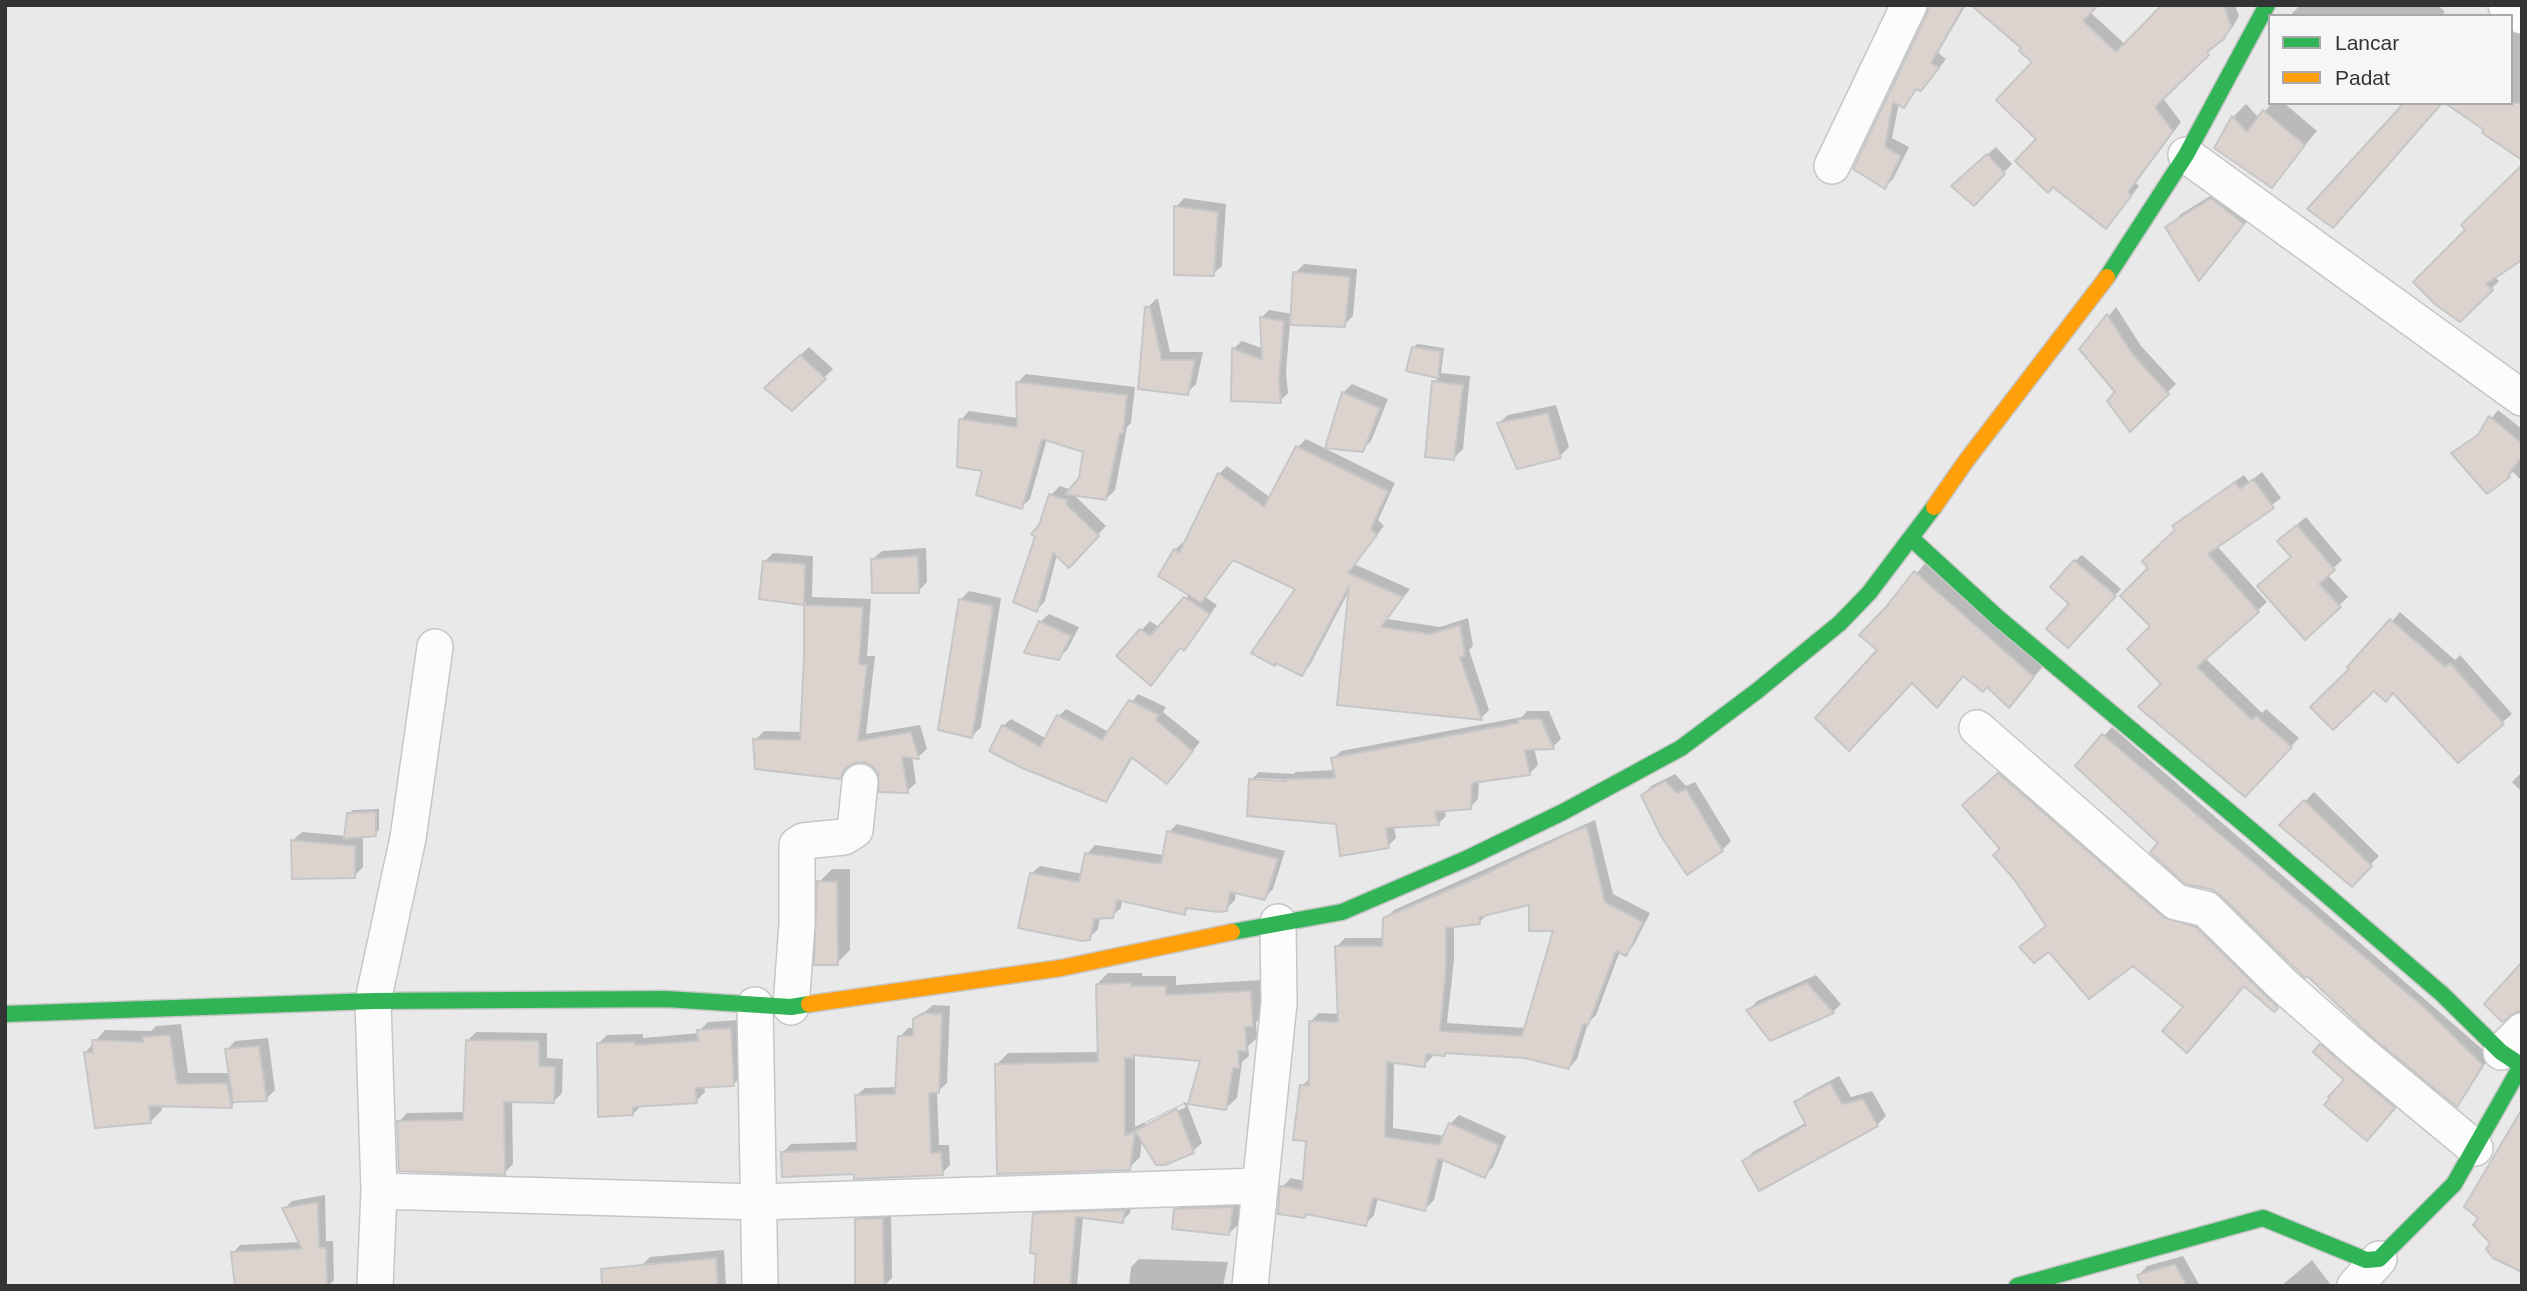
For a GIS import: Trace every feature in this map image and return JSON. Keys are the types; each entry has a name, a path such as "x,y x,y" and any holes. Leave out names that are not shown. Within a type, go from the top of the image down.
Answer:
{"street":[{"path":"1832,166 1909,5"},
{"path":"5,1014 373,1001 666,999 791,1007 1061,968 1278,922 1342,912 1468,858 1681,748 1757,691 1840,623 1869,593 2109,274 2186,155 2267,5"},
{"path":"2506,5 2522,16"},
{"path":"2186,155 2522,398"},
{"path":"1912,539 1997,617 2442,995 2516,1054 2475,1148 2454,1184 2355,1286"},
{"path":"375,1286 379,1191 373,1001 408,838 435,647"},
{"path":"1976,728 2176,902 2206,909 2283,985 2475,1148"},
{"path":"791,1007 797,924 797,845 803,841 844,837 855,830 860,782"},
{"path":"1250,1286 1279,1003 1278,922"},
{"path":"755,1005 760,1286"},
{"path":"379,1191 758,1202 1260,1186"},
{"path":"2017,1286 2263,1218 2366,1260 2379,1259"}],"building":[{"path":"1929,5 1964,5 1931,63 1939,68 1921,91 1916,89 1904,108 1893,102 1885,147 1901,156 1885,189 1853,169"},
{"path":"1971,5 2098,5 2083,21 2116,52 2162,5 2224,5 2231,26 2224,39 2207,52 2209,55 2155,107 2173,131 2128,192 2132,195 2106,229 2053,187 2048,193 2015,161 2036,139 1996,100 2032,62 2019,51 2021,48"},
{"path":"2522,103 2522,160 2482,133 2484,130 2448,105"},
{"path":"2402,105 2440,105 2333,228 2307,209"},
{"path":"2263,110 2305,145 2272,188 2214,148 2232,116 2247,132"},
{"path":"1987,154 2005,174 1974,206 1951,186"},
{"path":"2522,165 2522,260 2486,284 2493,290 2460,322 2436,305 2413,282 2465,230 2461,225"},
{"path":"2211,198 2244,224 2199,281 2165,227"},
{"path":"1174,206 1218,212 1214,276 1174,275"},
{"path":"1293,272 1350,277 1345,327 1290,325"},
{"path":"1145,307 1150,307 1162,360 1195,360 1188,395 1138,389"},
{"path":"2107,314 2133,355 2169,394 2130,432 2107,401 2115,392 2079,349"},
{"path":"1260,317 1284,321 1279,381 1281,403 1231,401 1232,348 1262,360"},
{"path":"1412,347 1441,351 1438,378 1406,371"},
{"path":"800,355 826,379 792,411 764,388"},
{"path":"1432,381 1463,385 1454,460 1425,457"},
{"path":"1016,382 1127,395 1123,433 1120,433 1106,500 1065,494 1079,478 1083,452 1042,439 1022,509 976,495 982,471 957,467 959,419 1017,427"},
{"path":"1342,392 1380,408 1363,452 1325,448"},
{"path":"1548,413 1561,458 1517,469 1497,423"},
{"path":"2489,416 2522,443 2522,457 2508,475 2510,477 2487,494 2451,453 2478,435"},
{"path":"1296,446 1388,491 1371,529 1377,535 1348,573 1403,597 1381,627 1430,634 1460,625 1465,656 1460,657 1482,720 1337,705 1349,586 1302,676 1251,653 1295,589 1233,560 1201,603 1158,576 1174,549 1179,553 1218,473 1264,507"},
{"path":"2253,479 2274,508 2208,554 2259,612 2197,667 2252,720 2256,716 2292,747 2245,797 2138,707 2161,684 2127,649 2150,626 2120,596 2148,568 2142,561 2175,530 2172,526 2235,482 2240,489"},
{"path":"1049,494 1067,500 1066,504 1099,536 1069,568 1053,553 1037,612 1013,602 1035,537 1031,534 1039,525"},
{"path":"2297,525 2335,570 2319,584 2341,607 2305,640 2257,586 2291,557 2277,541"},
{"path":"918,556 919,593 872,593 871,559"},
{"path":"2074,560 2116,596 2068,648 2046,629 2069,604 2050,587"},
{"path":"763,561 805,564 804,605 759,599"},
{"path":"1914,571 2034,677 2009,708 1987,687 1983,692 1963,676 1937,708 1912,683 1849,751 1815,718 1877,650 1859,635 1886,607"},
{"path":"1184,597 1210,614 1184,651 1180,648 1151,686 1116,656 1140,629 1150,636"},
{"path":"959,599 993,606 972,738 938,730"},
{"path":"804,605 863,607 859,664 867,665 858,741 911,732 919,759 902,757 908,793 879,792 878,773 871,765 863,762 851,764 840,779 755,769 753,739 800,740"},
{"path":"2390,619 2445,667 2450,663 2504,724 2458,763 2393,693 2386,702 2374,691 2333,730 2310,707 2349,669 2347,667"},
{"path":"1039,621 1071,636 1059,660 1024,653"},
{"path":"1129,700 1159,715 1156,720 1193,751 1167,784 1131,757 1106,802 1020,767 989,751 1002,725 1040,747 1057,715 1102,740"},
{"path":"1518,719 1541,719 1554,749 1525,750 1530,775 1472,783 1471,809 1435,812 1439,825 1386,828 1389,848 1340,856 1336,824 1247,816 1249,779 1286,781 1335,778 1331,758 1518,723"},
{"path":"2102,734 2427,1010 2483,1065 2457,1107 2371,1036 2307,976 2305,978 2220,895 2211,889 2185,884 2150,852 2158,843 2075,766"},
{"path":"1998,773 2163,917 2196,927 2278,1008 2274,1012 2244,986 2187,1053 2162,1031 2183,1007 2133,966 2089,999 2049,952 2034,963 2019,947 2046,926 2014,879 1993,855 2000,849 1962,805"},
{"path":"1665,781 1677,793 1686,789 1723,851 1687,875 1661,836 1641,795"},
{"path":"2304,800 2372,866 2352,887 2279,825"},
{"path":"376,812 376,836 344,839 347,813"},
{"path":"1587,827 1605,902 1643,922 1626,956 1616,951 1588,1025 1583,1024 1569,1069 1525,1058 1445,1053 1445,1056 1426,1054 1425,1067 1387,1062 1385,1137 1439,1145 1449,1123 1499,1145 1485,1178 1438,1158 1425,1211 1373,1198 1366,1226 1306,1214 1305,1218 1278,1214 1280,1186 1302,1190 1306,1141 1293,1140 1300,1085 1309,1086 1309,1021 1338,1022 1335,946 1382,946 1383,918 1477,878","holes":["1529,905 1529,931 1553,931 1522,1036 1440,1031 1446,969 1446,928 1480,924 1479,917"]},
{"path":"1167,831 1278,859 1265,900 1230,892 1227,911 1186,908 1185,915 1117,900 1113,918 1094,919 1090,940 1082,941 1018,928 1030,873 1079,882 1085,853 1161,864"},
{"path":"291,840 355,846 355,878 292,879"},
{"path":"817,881 837,882 838,965 814,965"},
{"path":"2522,962 2522,1011 2502,1022 2484,1004"},
{"path":"1131,983 1131,986 1166,986 1166,995 1251,991 1253,1027 1245,1027 1247,1051 1238,1051 1239,1068 1233,1068 1226,1110 1188,1104 1200,1061 1134,1055 1133,1058 1125,1058 1125,1136 1135,1131 1130,1170 997,1174 995,1064 1098,1062 1096,984"},
{"path":"1807,983 1834,1013 1770,1041 1746,1010"},
{"path":"924,1013 942,1014 939,1093 929,1093 931,1153 941,1152 943,1175 854,1179 854,1174 782,1177 781,1152 857,1150 855,1095 895,1094 898,1036 913,1036 913,1019"},
{"path":"731,1028 734,1086 695,1088 697,1103 633,1107 633,1115 598,1117 597,1043 635,1042 635,1045 698,1041 697,1030"},
{"path":"170,1035 177,1084 227,1083 232,1108 149,1106 151,1123 95,1128 84,1052 93,1053 92,1040 143,1042 142,1037"},
{"path":"466,1040 539,1041 539,1066 555,1067 554,1103 504,1102 505,1175 399,1171 397,1121 463,1120"},
{"path":"2320,1044 2395,1108 2367,1141 2324,1105 2344,1080 2313,1052"},
{"path":"259,1046 267,1101 233,1102 225,1049"},
{"path":"1830,1083 1842,1104 1863,1099 1878,1126 1759,1191 1742,1161 1806,1125 1794,1102"},
{"path":"1177,1109 1194,1153 1165,1165 1156,1165 1135,1131"},
{"path":"2522,1109 2522,1272 2493,1258 2486,1249 2490,1243 2473,1225 2478,1218 2464,1207"},
{"path":"318,1202 319,1248 326,1248 327,1286 235,1286 231,1252 302,1249 282,1208"},
{"path":"1233,1207 1229,1235 1172,1229 1174,1209"},
{"path":"1125,1210 1123,1223 1076,1217 1070,1286 1034,1286 1036,1254 1030,1253 1033,1213"},
{"path":"883,1218 884,1286 855,1286 855,1219"},
{"path":"716,1258 718,1286 602,1286 601,1269"},
{"path":"2175,1264 2187,1286 2142,1286 2137,1275"}],"traffic: fast":[{"path":"2107,277 2186,155 2267,5"},
{"path":"1232,932 1342,912 1468,858 1563,812 1681,748 1757,691 1840,623 1869,593 1934,507"},
{"path":"1912,539 1997,617 2257,835 2442,994 2501,1052 2522,1066"},
{"path":"5,1014 373,1001 666,999 791,1007 809,1004"},
{"path":"2017,1286 2263,1218 2366,1260 2379,1259 2454,1184 2521,1066"}],"traffic: slow":[{"path":"1934,507 2107,277"},
{"path":"809,1004 1061,968 1232,932"}]}
